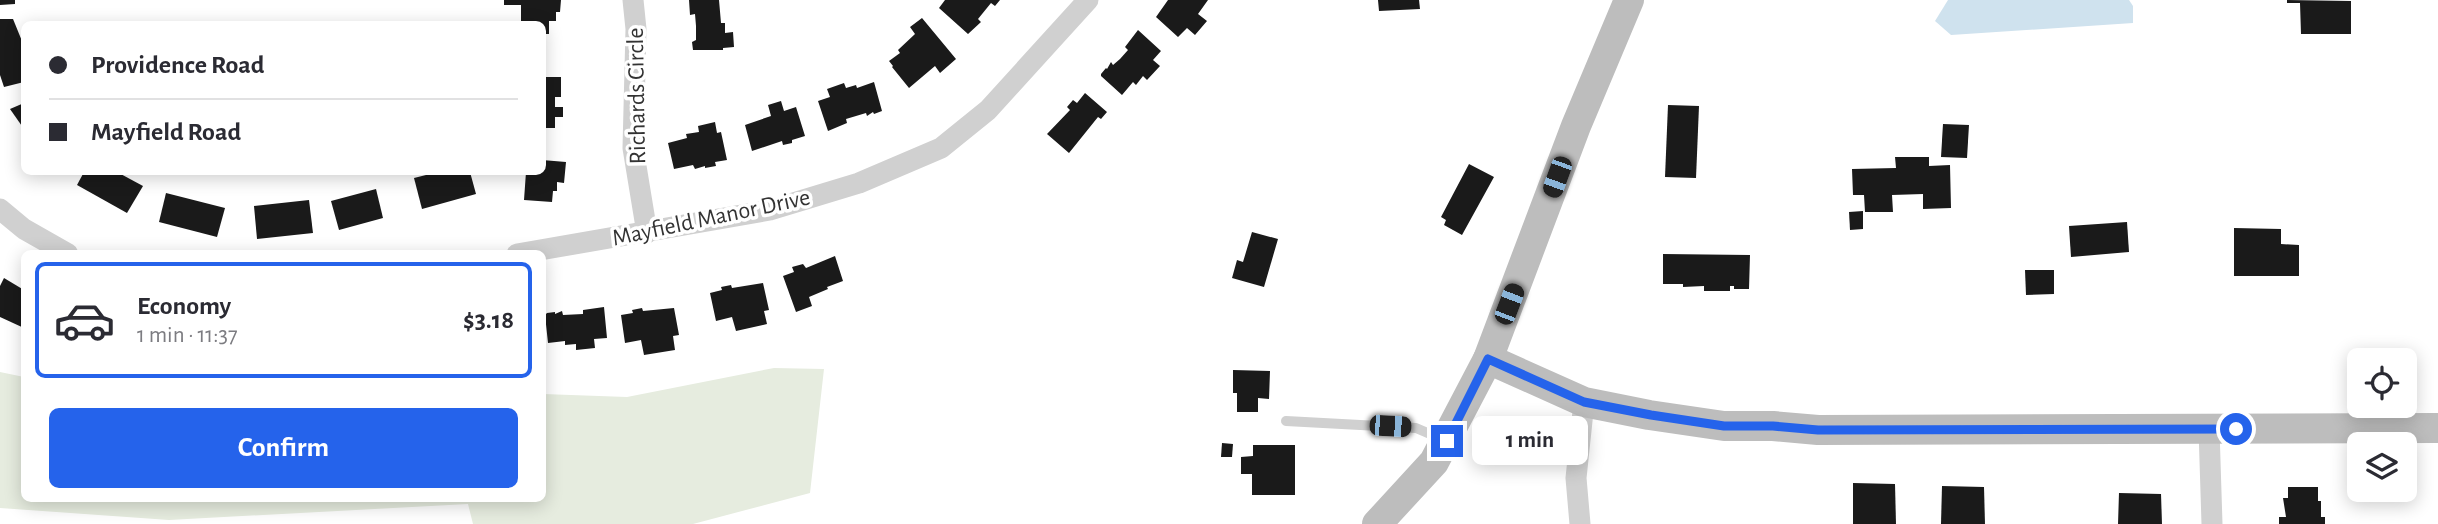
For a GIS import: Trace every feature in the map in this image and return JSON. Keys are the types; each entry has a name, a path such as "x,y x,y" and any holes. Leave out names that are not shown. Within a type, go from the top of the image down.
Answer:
{"street":[{"name":"Richards Circle","path":"633,0 636,29 632,148 647,233"},
{"name":"Mayfield Manor Drive","path":"541,250 770,210 859,183 941,148 988,110 1088,0"},
{"path":"1377,524 1434,462 1488,359 1576,126 1629,0"},
{"path":"0,209 24,229 61,250"},
{"path":"1488,359 1584,402 1724,426 1818,430 2438,428"},
{"path":"1580,524 1576,478 1584,402"},
{"path":"2209,429 2211,524"}],"lane":[{"path":"1286,421 1416,428 1447,441"}],"shaded area":[{"path":"774,368 824,369 810,493 693,524 473,524 468,504 169,520 0,508 0,372 21,376 21,502 546,502 546,394 627,397"}],"water":[{"path":"1948,0 2129,0 2133,6 2133,23 1951,35 1935,21"}],"building":[{"path":"0,0 15,0 15,4 0,5"},
{"path":"504,0 561,0 556,21 549,21 549,34 546,34 546,21 521,21 521,5 504,5"},
{"path":"689,0 719,0 721,23 725,23 725,33 733,32 734,47 723,50 693,50 696,26 695,14 690,15"},
{"path":"945,0 1000,0 995,6 991,3 978,19 981,22 968,34 939,8"},
{"path":"1168,0 1208,0 1198,14 1207,21 1195,35 1187,28 1178,37 1156,17"},
{"path":"1378,0 1419,0 1420,9 1379,11"},
{"path":"2287,0 2351,1 2351,34 2301,34 2300,3 2287,3"},
{"path":"922,18 956,59 940,73 935,66 909,88 889,61 900,53 898,50 915,34 910,27"},
{"path":"0,19 13,19 21,39 21,83 4,87 0,75"},
{"path":"1138,30 1161,51 1153,60 1160,66 1147,80 1143,76 1136,85 1133,82 1122,95 1101,74 1111,62 1113,65 1128,50 1125,47"},
{"path":"546,77 561,77 561,97 555,97 555,107 563,107 563,117 555,117 555,128 546,128"},
{"path":"874,82 882,111 846,119 847,123 828,131 818,101 830,97 827,89 844,83 846,88 856,85 857,88"},
{"path":"1085,93 1107,112 1101,119 1098,117 1069,153 1047,134 1070,110 1067,107 1073,100 1077,103"},
{"path":"781,101 784,111 796,107 805,136 792,140 792,143 783,145 782,141 752,151 745,125 771,116 768,105"},
{"path":"21,104 21,125 10,109"},
{"path":"1668,105 1699,106 1696,178 1665,177"},
{"path":"715,122 717,133 721,132 727,160 715,162 716,166 705,168 695,169 693,165 674,169 668,143 687,138 686,134 699,132 698,126"},
{"path":"1943,124 1969,125 1967,158 1941,157"},
{"path":"1895,157 1929,157 1929,166 1950,165 1951,208 1923,209 1923,194 1892,195 1893,212 1865,212 1864,195 1853,195 1852,169 1896,168"},
{"path":"546,160 566,162 564,183 557,182 557,191 553,191 552,202 524,200 526,175 546,175"},
{"path":"1469,164 1494,177 1462,235 1444,225 1446,220 1441,217"},
{"path":"82,175 123,175 143,186 127,213 77,185"},
{"path":"426,175 471,175 476,194 422,209 414,178"},
{"path":"376,189 383,218 339,230 331,201"},
{"path":"166,193 225,208 217,237 159,222"},
{"path":"309,200 313,233 257,239 254,206"},
{"path":"1863,211 1863,229 1850,230 1849,212"},
{"path":"2127,222 2129,252 2071,257 2069,226"},
{"path":"2234,228 2281,229 2281,244 2299,245 2299,276 2234,276"},
{"path":"1252,232 1278,239 1264,287 1232,278 1237,260 1243,262"},
{"path":"1663,254 1750,255 1749,289 1734,289 1734,286 1730,286 1730,291 1704,291 1704,286 1663,284"},
{"path":"835,256 843,281 809,297 812,306 796,312 783,276 794,272 792,267 803,264 806,268"},
{"path":"2025,270 2054,270 2054,294 2026,295"},
{"path":"4,278 21,288 21,327 0,317 0,286"},
{"path":"763,283 769,310 764,311 767,324 736,331 732,317 716,321 710,293 731,285 732,288"},
{"path":"604,307 607,338 594,339 595,348 576,350 576,344 565,345 565,341 548,343 547,313 562,311 563,315 583,314 583,310"},
{"path":"642,308 643,311 674,308 679,335 673,336 675,350 644,355 641,340 625,343 621,315"},
{"path":"1233,370 1270,371 1269,399 1258,398 1258,412 1237,412 1237,393 1233,393"},
{"path":"1222,443 1233,444 1232,457 1221,457"},
{"path":"1253,445 1295,445 1295,495 1252,495 1252,474 1241,474 1241,457 1253,456"},
{"path":"1853,483 1895,484 1896,524 1853,524"},
{"path":"1942,486 1984,487 1985,524 1941,524"},
{"path":"2288,487 2318,487 2321,517 2325,517 2325,524 2279,524 2279,517 2286,517 2283,498 2288,498"},
{"path":"2119,493 2161,494 2162,524 2118,524"}],"route":[{"path":"1447,441 1488,359 1584,402 1724,426 1818,430 2236,429"}]}
